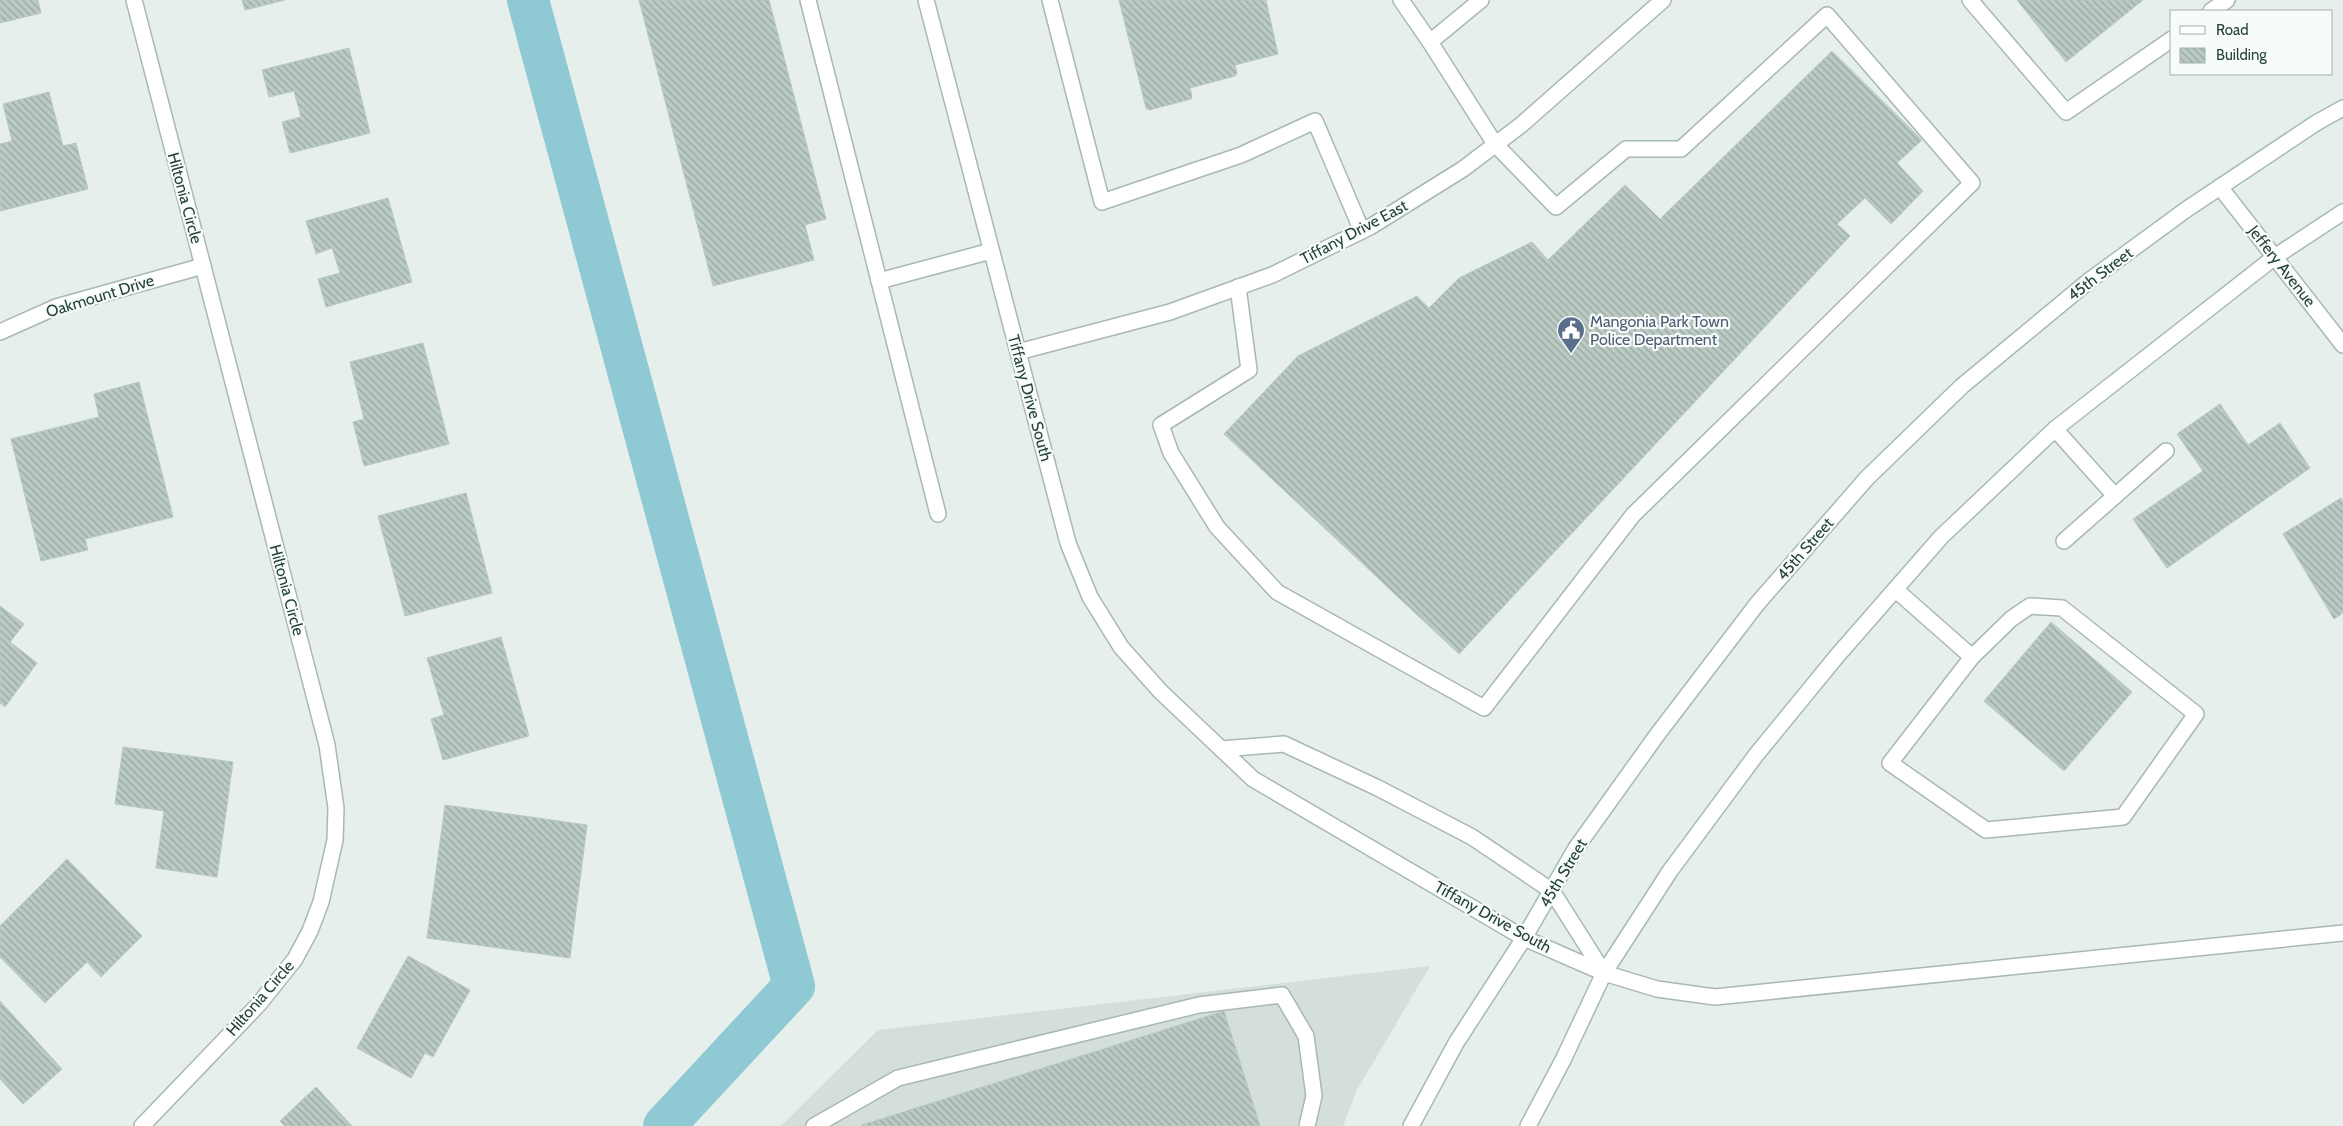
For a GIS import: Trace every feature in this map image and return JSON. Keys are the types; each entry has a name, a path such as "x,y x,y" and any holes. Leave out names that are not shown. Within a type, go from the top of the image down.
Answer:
{"street":[{"name":"Hiltonia Circle","path":"134,0 327,744 336,808 335,840 321,902 310,931 295,959 259,1004 142,1126"},
{"path":"808,0 938,514"},
{"name":"Tiffany Drive South","path":"926,0 1068,543 1090,597 1121,647 1140,670 1253,779 1524,938 1604,973"},
{"path":"1050,0 1102,202 1241,155 1315,121 1362,231"},
{"path":"1238,287 1249,370 1161,425 1171,453 1217,527 1277,592 1484,708 1634,515 1972,183 1827,15 1681,149 1626,149 1556,207 1495,144 1401,0"},
{"path":"1430,42 1481,0"},
{"name":"Tiffany Drive East","path":"1018,352 1170,312 1272,275 1362,231 1463,169 1521,125 1663,0"},
{"path":"1970,0 2066,112 2170,40"},
{"path":"2212,10 2227,0"},
{"name":"45th Street","path":"1411,1126 1456,1043 1524,938 1582,840 1657,735 1757,604 1867,478 1962,386 2090,280 2220,187 2316,123 2343,108"},
{"name":"Jeffery Avenue","path":"2220,187 2276,256 2343,345"},
{"path":"1528,1126 1563,1060 1604,973 1670,871 1756,755 1837,656 1941,537 2056,429 2276,256 2343,212"},
{"path":"879,281 991,251"},
{"name":"Oakmount Drive","path":"0,332 56,307 203,266"},
{"path":"2056,429 2115,496"},
{"path":"2064,541 2166,451"},
{"path":"1896,590 1972,657"},
{"path":"2030,606 2062,608 2196,714 2123,817 1986,830 1890,763 1972,657 2011,619 2030,606"},
{"name":"Tiffany Drive South","path":"1222,749 1284,744 1378,788 1472,837 1552,891 1604,973"},
{"path":"1604,973 1657,989 1715,997 2343,933"},
{"path":"814,1126 898,1078 1199,1004 1282,995 1306,1036 1314,1096 1306,1126"}],"shaded area":[{"path":"1430,966 1357,1090 1343,1126 781,1126 878,1030"}],"building":[{"path":"0,0 38,0 41,13 0,23"},
{"path":"242,0 285,0 245,10"},
{"path":"639,0 769,0 826,219 805,225 814,260 713,286"},
{"path":"1119,0 1266,0 1278,54 1235,65 1237,73 1235,76 1190,88 1191,99 1149,110 1146,108"},
{"path":"2017,0 2143,0 2066,62"},
{"path":"349,48 370,133 290,153 282,122 301,117 294,91 269,97 262,70"},
{"path":"1832,51 1922,140 1897,163 1923,191 1891,224 1865,198 1837,224 1850,236 1459,654 1224,434 1298,356 1417,296 1429,308 1459,278 1532,242 1548,260 1625,185 1660,219"},
{"path":"49,92 63,146 76,143 88,189 0,211 0,144 12,141 3,104"},
{"path":"388,198 412,282 326,307 318,279 340,273 332,248 316,254 306,221"},
{"path":"423,343 449,444 364,466 353,422 364,419 350,362"},
{"path":"139,382 173,517 85,539 88,550 41,561 11,439 99,417 94,394"},
{"path":"2220,404 2248,445 2280,423 2310,468 2167,568 2133,519 2203,471 2177,434"},
{"path":"466,493 492,593 405,616 378,516"},
{"path":"2341,498 2343,501 2343,613 2334,619 2283,534"},
{"path":"0,606 24,624 10,642 37,663 5,707 0,703"},
{"path":"2051,622 2132,692 2064,771 1984,701"},
{"path":"501,637 529,736 443,760 431,719 444,715 427,658"},
{"path":"123,747 233,762 217,877 156,868 164,811 115,804"},
{"path":"445,805 587,825 570,958 427,938"},
{"path":"67,859 142,936 101,977 87,962 45,1003 0,957 0,926"},
{"path":"408,956 470,990 433,1057 425,1053 411,1078 357,1048"},
{"path":"0,1001 62,1069 23,1104 0,1079"},
{"path":"1224,1011 1260,1126 862,1126 862,1125"},
{"path":"316,1087 352,1126 285,1126 280,1121"}],"waterway":[{"path":"528,0 794,986 664,1126"}],"place":[{"name":"Mangonia Park Town Police Department","path":"1571,354"}]}
